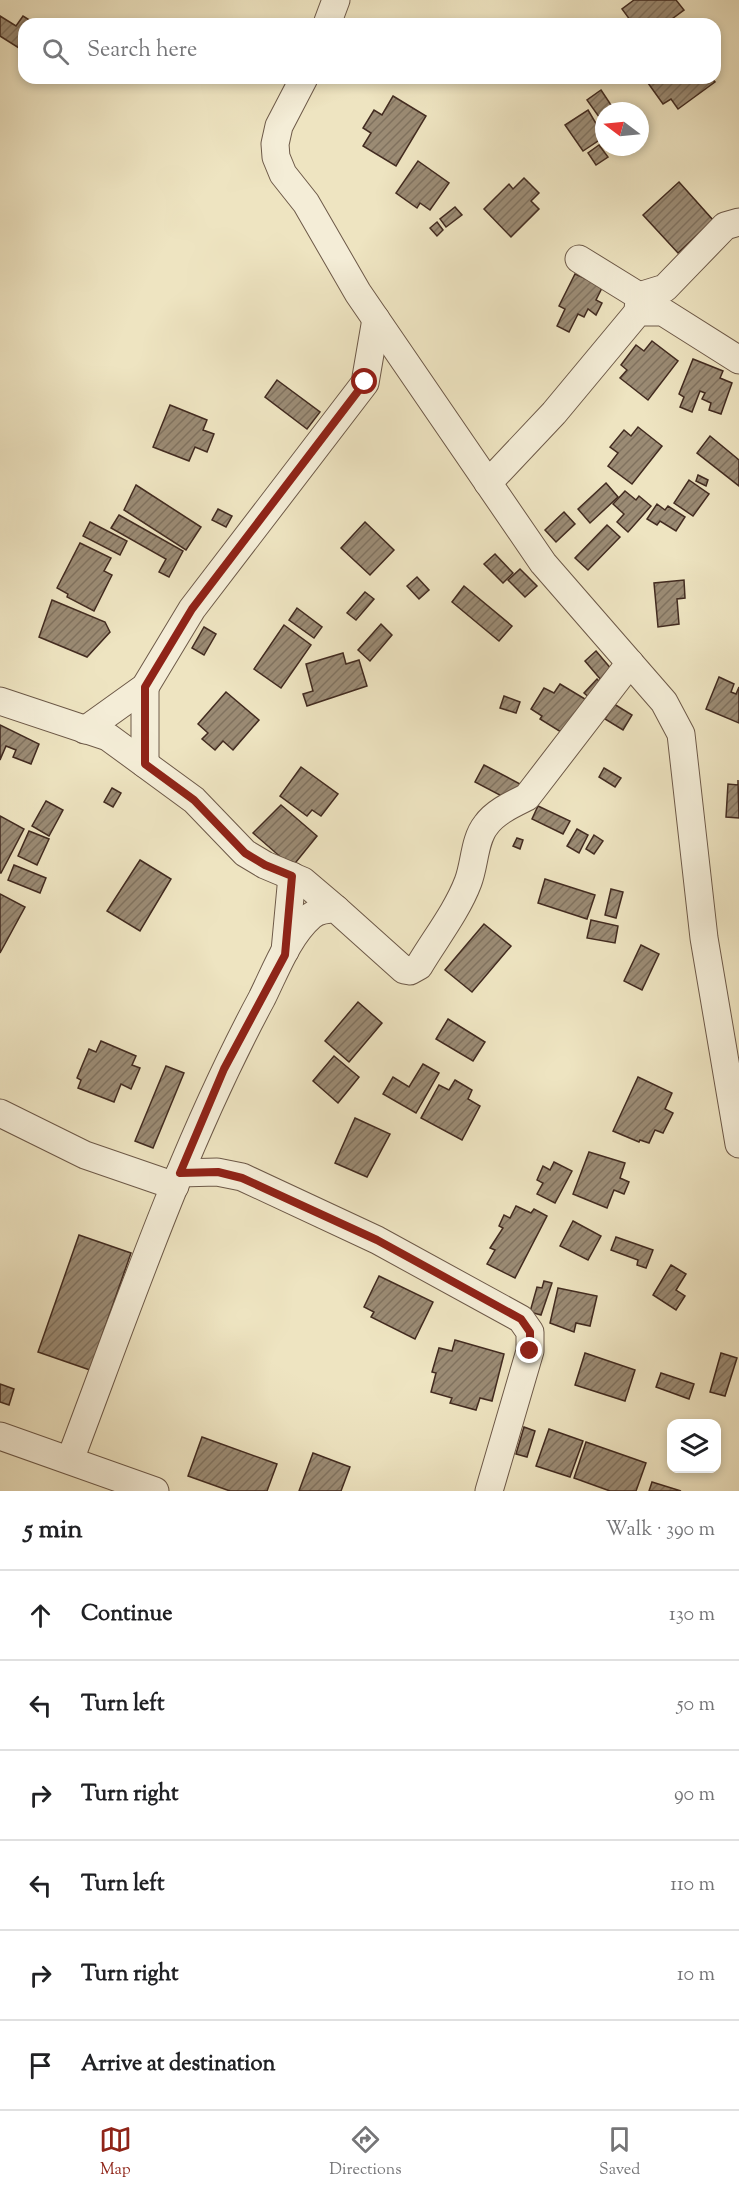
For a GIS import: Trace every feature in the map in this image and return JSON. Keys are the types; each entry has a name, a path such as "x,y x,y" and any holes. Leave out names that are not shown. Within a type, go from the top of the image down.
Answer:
{"street":[{"path":"329,18 336,0"},
{"path":"301,84 279,126 276,157 283,174 306,203 376,319 543,563 664,702 681,734 704,938 730,1040 739,1144"},
{"path":"488,483 554,413 651,302 725,226 739,222"},
{"path":"579,259 651,302 739,360"},
{"path":"85,730 145,687 192,609 365,382 376,319"},
{"path":"365,382 408,366"},
{"path":"0,701 108,737 194,800 245,853 265,865 303,881 404,970 410,971 419,966 467,884 476,857 479,838 486,824 504,809 527,797 630,663"},
{"path":"145,687 145,764"},
{"path":"285,955 292,876"},
{"path":"86,1473 178,1180 224,1069 295,936 311,916 326,909 336,909"},
{"path":"0,1113 85,1155 178,1180 218,1172 242,1178 377,1240 521,1319 530,1332 530,1351 489,1491"},
{"path":"0,1436 86,1473 155,1491"}],"building":[{"path":"634,0 676,0 684,10 673,18 629,18 622,9"},
{"path":"0,16 16,26 18,23 18,47 0,36"},
{"path":"649,84 712,84 678,109 671,99 663,104"},
{"path":"601,90 609,102 595,102 595,111 587,100"},
{"path":"393,96 426,116 396,166 363,146 371,133 363,128 374,110 382,115"},
{"path":"588,110 595,122 595,143 583,151 565,125"},
{"path":"595,148 595,156 608,157 596,165 588,153"},
{"path":"418,161 449,183 430,210 420,203 417,208 396,193"},
{"path":"524,178 539,193 531,201 539,209 511,237 484,209 509,184 513,189"},
{"path":"679,182 713,220 678,253 643,215"},
{"path":"455,207 462,215 446,227 440,219"},
{"path":"437,222 443,230 437,236 430,228"},
{"path":"575,274 603,286 596,300 602,303 596,315 588,309 584,317 578,314 569,332 557,326 565,309 559,306"},
{"path":"652,341 678,361 648,400 620,378 627,370 621,365 636,345 644,351"},
{"path":"693,359 723,371 720,378 732,383 721,414 709,410 711,403 702,399 705,393 700,391 692,412 680,407 684,397 679,394"},
{"path":"277,380 320,412 307,429 265,397"},
{"path":"170,405 207,420 203,430 214,434 207,452 195,447 189,461 153,447"},
{"path":"638,427 662,446 632,484 608,466 618,453 610,447 624,430 631,436"},
{"path":"710,436 739,460 739,486 697,453"},
{"path":"698,475 708,480 706,486 696,481"},
{"path":"689,480 709,494 693,516 674,503"},
{"path":"606,483 618,497 590,523 578,509"},
{"path":"136,485 201,527 186,550 124,510"},
{"path":"625,491 636,500 639,496 651,506 628,532 617,522 624,514 613,504"},
{"path":"657,504 665,510 668,506 685,517 676,531 660,521 657,525 647,519"},
{"path":"218,509 232,516 226,527 212,520"},
{"path":"564,512 575,524 556,542 545,530"},
{"path":"119,515 183,551 169,577 159,572 166,559 111,528"},
{"path":"90,522 127,541 120,555 83,536"},
{"path":"365,522 394,550 370,575 341,548"},
{"path":"607,525 620,537 588,570 575,558"},
{"path":"80,543 111,558 104,571 112,575 94,611 67,597 68,594 57,588"},
{"path":"495,554 513,573 503,583 484,564"},
{"path":"520,569 537,586 525,597 508,580"},
{"path":"417,577 429,590 419,599 407,586"},
{"path":"684,580 685,598 677,599 679,624 658,627 654,583"},
{"path":"464,586 512,626 499,641 452,602"},
{"path":"365,592 374,599 356,620 347,613"},
{"path":"52,600 105,622 110,632 87,657 39,637"},
{"path":"297,608 322,627 314,638 289,620"},
{"path":"381,624 392,635 370,661 358,650"},
{"path":"284,625 311,645 281,688 254,669"},
{"path":"204,627 216,634 204,655 192,648"},
{"path":"596,651 618,677 607,687 585,661"},
{"path":"343,653 346,664 359,660 367,686 307,706 303,694 313,691 306,664"},
{"path":"719,677 734,684 731,692 736,694 739,687 739,723 706,709"},
{"path":"597,679 606,688 593,701 584,693"},
{"path":"560,684 590,702 569,737 540,719 542,716 531,709 544,688 554,693"},
{"path":"226,692 259,720 233,750 223,741 215,750 202,739 208,733 198,724"},
{"path":"504,696 520,702 516,713 500,708"},
{"path":"614,704 632,715 623,730 605,719"},
{"path":"0,725 39,744 31,764 13,757 16,750 6,746 0,760"},
{"path":"484,765 522,785 513,802 475,782"},
{"path":"301,767 338,794 321,816 312,810 307,816 280,796"},
{"path":"604,768 621,778 615,787 599,777"},
{"path":"738,780 739,818 726,817 728,784 738,785"},
{"path":"112,788 121,793 113,807 104,802"},
{"path":"46,801 63,810 49,836 32,826"},
{"path":"281,805 317,836 292,867 253,833"},
{"path":"538,806 570,821 563,834 532,819"},
{"path":"0,816 24,829 1,873 0,873"},
{"path":"577,829 588,835 579,853 567,846"},
{"path":"29,831 49,839 37,865 18,856"},
{"path":"594,835 603,841 594,854 586,849"},
{"path":"517,838 523,840 520,849 513,846"},
{"path":"140,860 171,879 140,931 107,911"},
{"path":"14,865 46,878 40,893 8,880"},
{"path":"545,879 595,895 587,919 538,903"},
{"path":"611,889 623,892 616,918 605,915"},
{"path":"0,894 25,907 0,953"},
{"path":"591,920 618,926 615,943 587,938"},
{"path":"484,924 511,946 472,992 445,970"},
{"path":"641,945 659,954 642,990 624,981"},
{"path":"358,1002 382,1023 349,1062 325,1041"},
{"path":"448,1019 485,1042 473,1061 436,1039"},
{"path":"101,1041 136,1056 132,1065 140,1068 131,1089 121,1084 114,1102 78,1088 81,1080 77,1078 89,1049 96,1052"},
{"path":"334,1056 359,1077 338,1103 313,1081"},
{"path":"423,1064 439,1073 416,1113 383,1094 393,1077 409,1087"},
{"path":"166,1066 184,1073 153,1148 135,1141"},
{"path":"638,1077 672,1093 665,1109 673,1113 663,1133 655,1130 649,1143 640,1140 639,1142 613,1131"},
{"path":"455,1080 472,1090 468,1099 480,1106 462,1140 421,1118 439,1085 449,1090"},
{"path":"355,1118 390,1134 367,1177 335,1163"},
{"path":"589,1152 625,1163 620,1178 629,1182 624,1194 614,1190 607,1208 573,1194"},
{"path":"554,1162 572,1171 555,1203 537,1194 543,1183 537,1180 543,1166 550,1170"},
{"path":"516,1206 531,1213 534,1209 547,1216 515,1278 487,1264 495,1250 490,1248 503,1228 499,1226 504,1215 510,1218"},
{"path":"573,1221 601,1236 588,1260 560,1246"},
{"path":"79,1235 131,1253 90,1370 38,1352"},
{"path":"616,1237 653,1250 646,1268 637,1265 638,1260 611,1250"},
{"path":"671,1265 686,1274 676,1290 685,1296 676,1310 653,1295"},
{"path":"379,1276 433,1302 415,1339 371,1317 374,1312 364,1307"},
{"path":"544,1281 552,1283 541,1315 530,1312 537,1287 542,1288"},
{"path":"558,1288 597,1296 590,1326 576,1323 574,1332 550,1323"},
{"path":"455,1340 504,1354 492,1401 480,1398 476,1410 450,1403 452,1398 431,1392 436,1373 432,1372 439,1348 452,1351"},
{"path":"585,1353 635,1370 625,1401 575,1385"},
{"path":"721,1353 737,1358 725,1396 710,1392"},
{"path":"661,1373 694,1384 689,1399 656,1387"},
{"path":"0,1384 14,1389 9,1405 0,1402"},
{"path":"524,1427 535,1431 527,1457 516,1454"},
{"path":"549,1429 583,1441 570,1477 536,1466"},
{"path":"202,1437 277,1464 267,1491 230,1491 188,1476"},
{"path":"586,1442 646,1463 636,1491 610,1491 574,1478"},
{"path":"313,1453 350,1467 341,1491 299,1491"},
{"path":"652,1482 681,1491 649,1491"}],"route":[{"path":"365,382 192,609 145,687 145,764 194,800 245,853 265,865 292,876 285,955 224,1069 180,1173 218,1172 242,1178 377,1240 465,1286 521,1319 530,1332 530,1351"}]}
